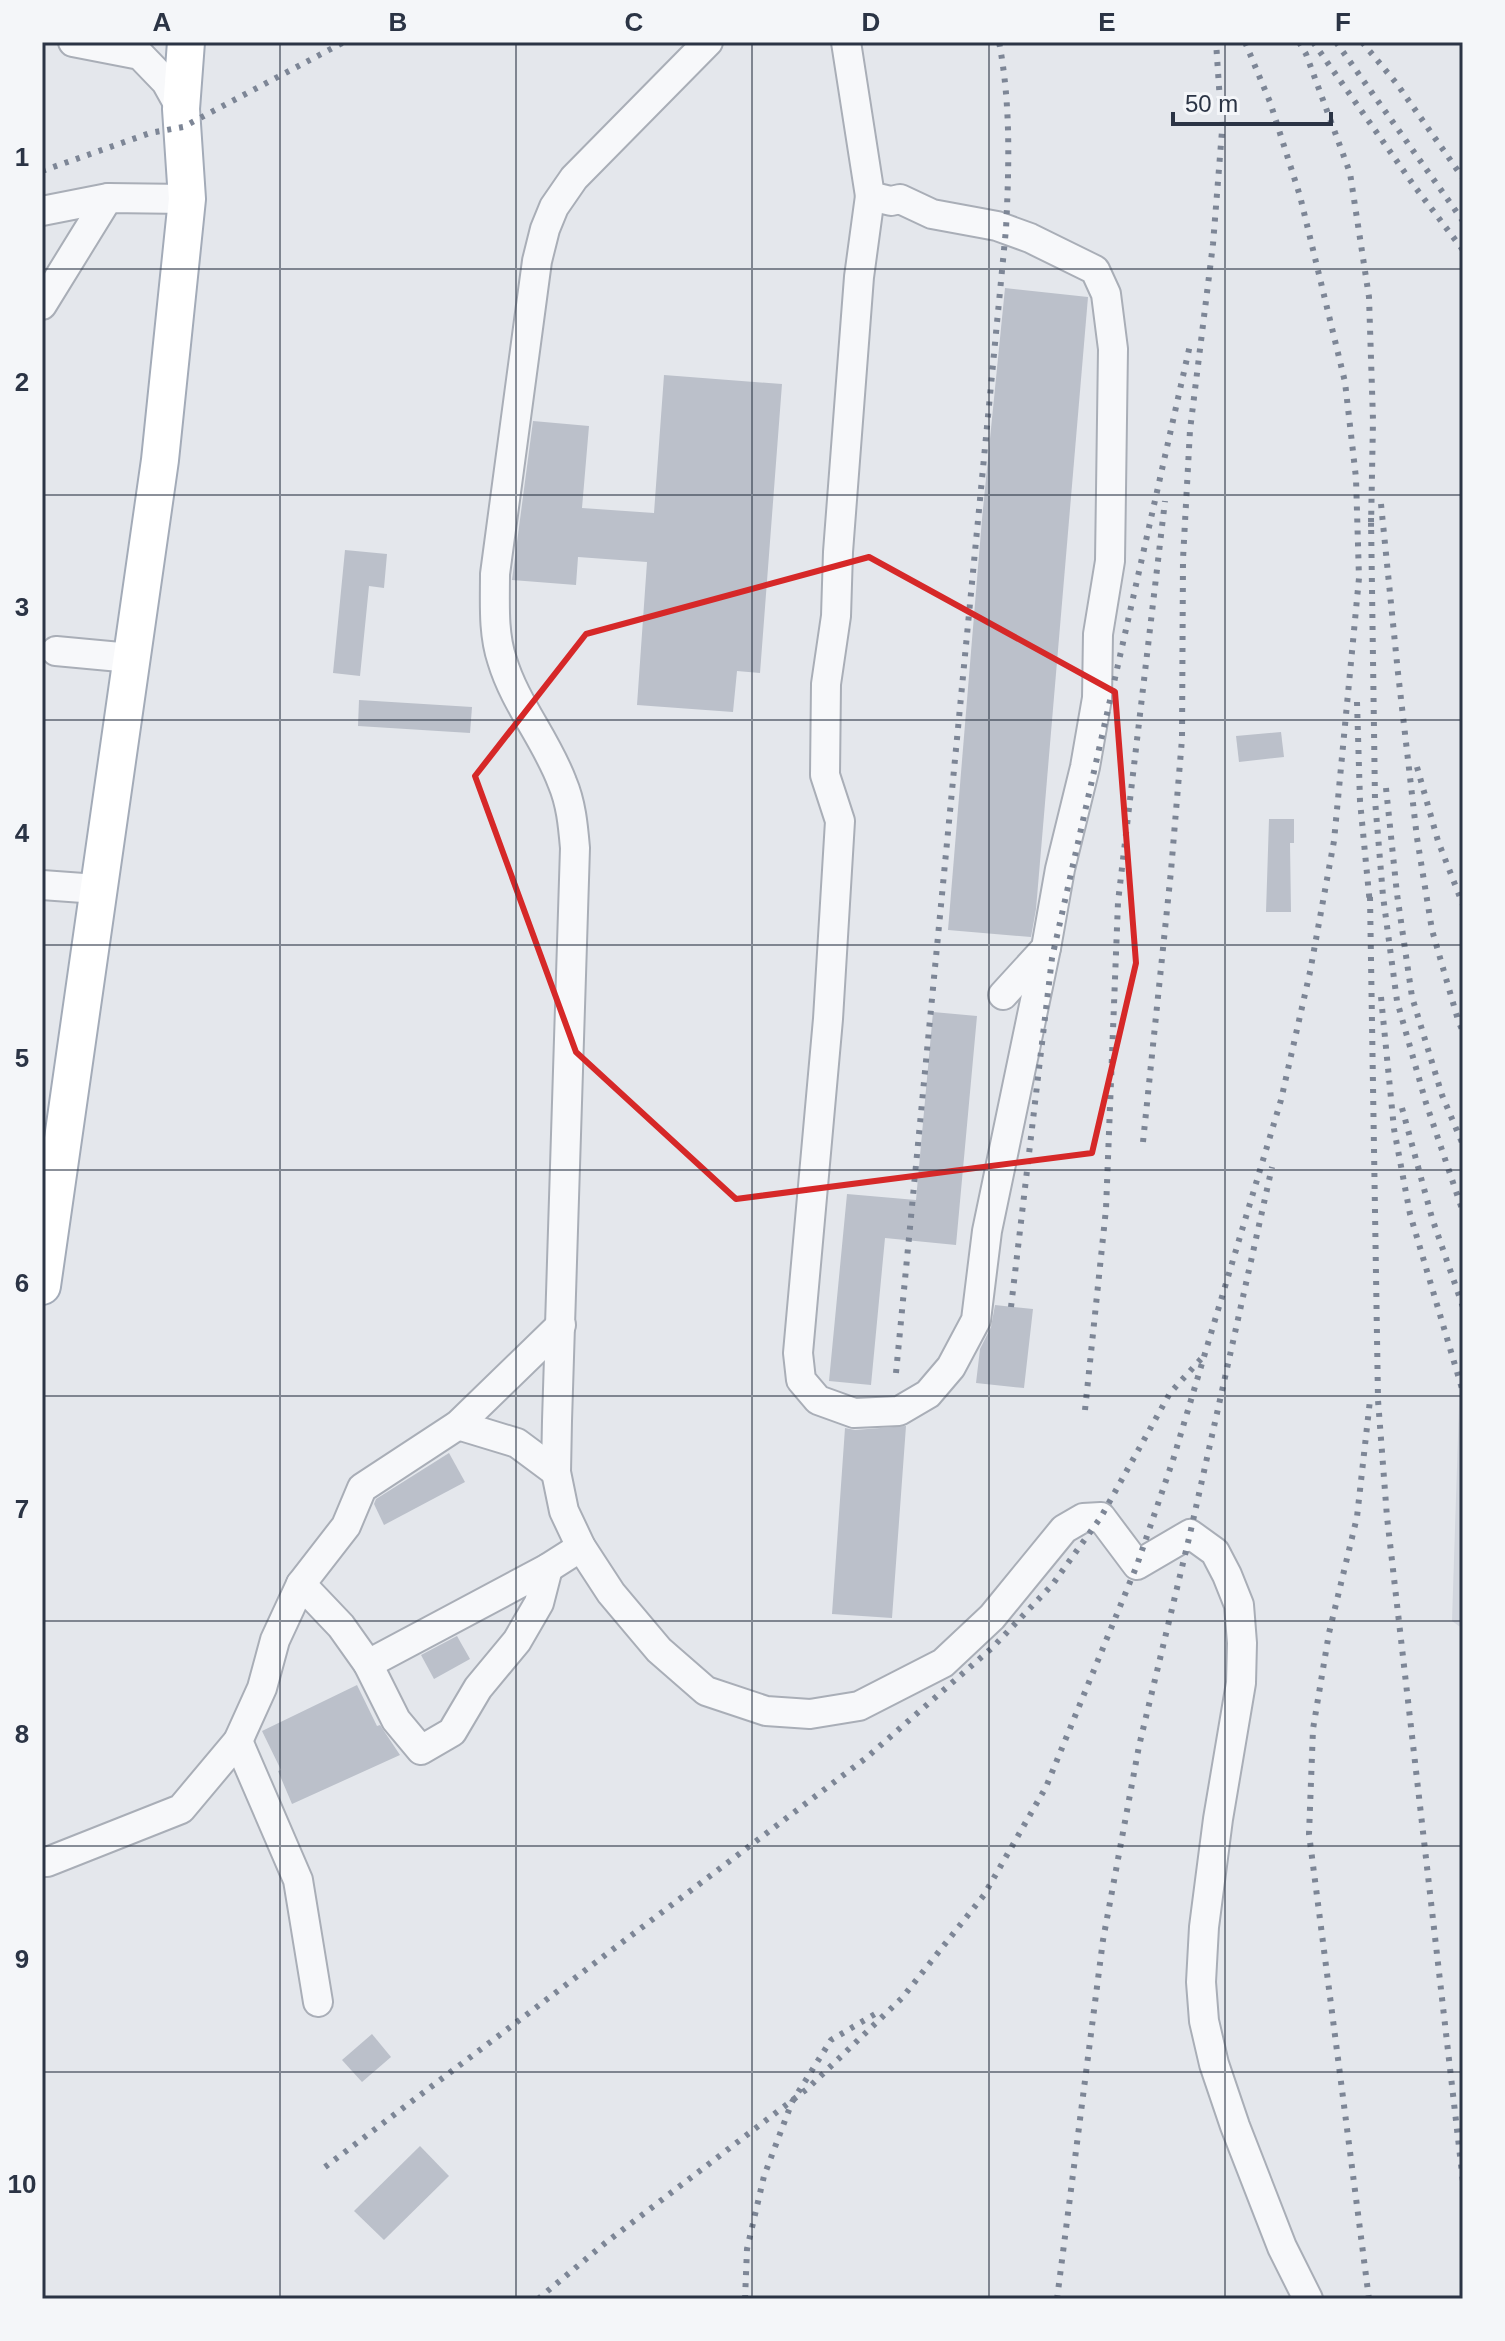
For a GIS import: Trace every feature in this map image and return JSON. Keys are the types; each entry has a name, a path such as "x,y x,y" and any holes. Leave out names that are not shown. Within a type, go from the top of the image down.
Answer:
{"main road":[{"path":"42,1286 160,460 187,199 181,109 186,42"}],"street":[{"path":"73,42 140,55 166,82 181,109"},
{"path":"708,42 574,178 554,207 545,229 537,261 495,574 495,622 501,659 515,695 562,780 571,810 575,848 556,1472 564,1511 581,1547 611,1593 659,1650 706,1691 766,1711 810,1714 859,1706 943,1663 992,1617 1064,1529 1083,1518 1101,1517 1137,1565 1190,1534 1215,1552 1239,1605 1242,1643 1241,1683 1204,1927 1201,1982 1204,2021 1214,2064 1235,2126 1282,2247 1308,2299"},
{"path":"846,42 870,196 859,277 836,616 826,684 825,775 840,821 828,1019 798,1353 801,1380 818,1400 854,1413 899,1411 928,1394 951,1367 976,1320 987,1231 1097,698 1098,634 1110,561 1113,349 1106,294 1095,270 1030,238 997,226 932,214 900,199 891,201 870,196"},
{"path":"42,211 108,198 187,199"},
{"path":"42,305 108,198"},
{"path":"56,651 131,658"},
{"path":"42,885 97,889"},
{"path":"1003,995 1046,948"},
{"path":"42,1861 47,1862 181,1809 238,1741 262,1688 275,1640 301,1584 346,1526 362,1488 458,1425 561,1325"},
{"path":"458,1425 517,1443 556,1472"},
{"path":"368,1664 548,1568 581,1547"},
{"path":"301,1584 341,1626 368,1664 396,1720 421,1750 452,1732 478,1688 517,1641 539,1603 548,1568"},
{"path":"238,1741 298,1880 318,2002"}],"highlighted area":[{"path":"869,557 1115,692 1136,963 1092,1153 736,1199 576,1052 475,776 586,634"}],"shaded area":[{"path":"1463,1283 1463,1629 1452,1621"}],"building":[{"path":"1005,288 1088,297 1036,909 1031,937 948,930 982,519"},
{"path":"664,375 782,384 760,673 737,671 733,712 637,705 647,562 578,557 576,585 512,580 533,421 589,426 582,508 654,513"},
{"path":"345,550 387,554 384,588 369,586 360,676 333,673"},
{"path":"359,700 472,707 470,733 358,726"},
{"path":"1281,732 1284,757 1239,762 1236,736"},
{"path":"1269,819 1294,819 1294,843 1290,843 1291,912 1266,912"},
{"path":"933,1012 977,1016 956,1245 885,1238 871,1385 829,1381 847,1194 916,1200"},
{"path":"995,1305 1033,1309 1024,1388 976,1383 980,1349 991,1327"},
{"path":"906,1426 892,1618 832,1614 845,1428"},
{"path":"449,1453 465,1482 384,1525 374,1504 376,1499"},
{"path":"457,1636 470,1659 434,1679 421,1655"},
{"path":"357,1685 377,1726 380,1725 400,1755 292,1804 278,1771 281,1770 262,1731"},
{"path":"372,2034 391,2057 362,2082 342,2060"},
{"path":"420,2146 449,2176 384,2240 354,2211"}],"railway":[{"path":"42,171 150,133 183,127 344,42"},
{"path":"896,1373 1006,229 1007,112 999,42"},
{"path":"1143,1142 1182,739 1183,559 1190,430 1213,244 1222,131 1216,42"},
{"path":"538,2299 604,2244 807,2089 902,1998 984,1895 1046,1787 1137,1565 1173,1460 1281,1100 1310,972 1334,841 1359,578 1356,478 1345,382 1300,196 1270,102 1245,42"},
{"path":"1299,42 1350,173 1369,297 1373,420 1371,527"},
{"path":"1313,42 1463,250"},
{"path":"1336,42 1463,221"},
{"path":"1362,42 1397,84 1463,178"},
{"path":"1011,1307 1052,958 1190,345"},
{"path":"1085,1410 1106,1209 1118,902 1165,501"},
{"path":"1381,504 1417,838 1432,930 1463,1032"},
{"path":"1371,518 1375,800 1383,896 1397,1001 1426,1103 1463,1212"},
{"path":"1357,702 1360,801 1370,905"},
{"path":"1417,767 1438,841 1463,905"},
{"path":"1386,788 1412,997 1442,1095 1463,1145"},
{"path":"1370,897 1378,1400 1387,1517 1463,2182"},
{"path":"1381,997 1394,1129 1410,1214 1463,1392"},
{"path":"1402,1108 1432,1218 1463,1307"},
{"path":"1057,2299 1103,1940 1139,1746 1272,1167"},
{"path":"325,2167 866,1758 993,1647 1052,1585 1101,1517 1170,1393 1201,1359"},
{"path":"1369,2299 1309,1834 1313,1729 1329,1633 1357,1517 1370,1400"},
{"path":"745,2299 747,2249 764,2176 792,2102 831,2040 875,2014"}]}
